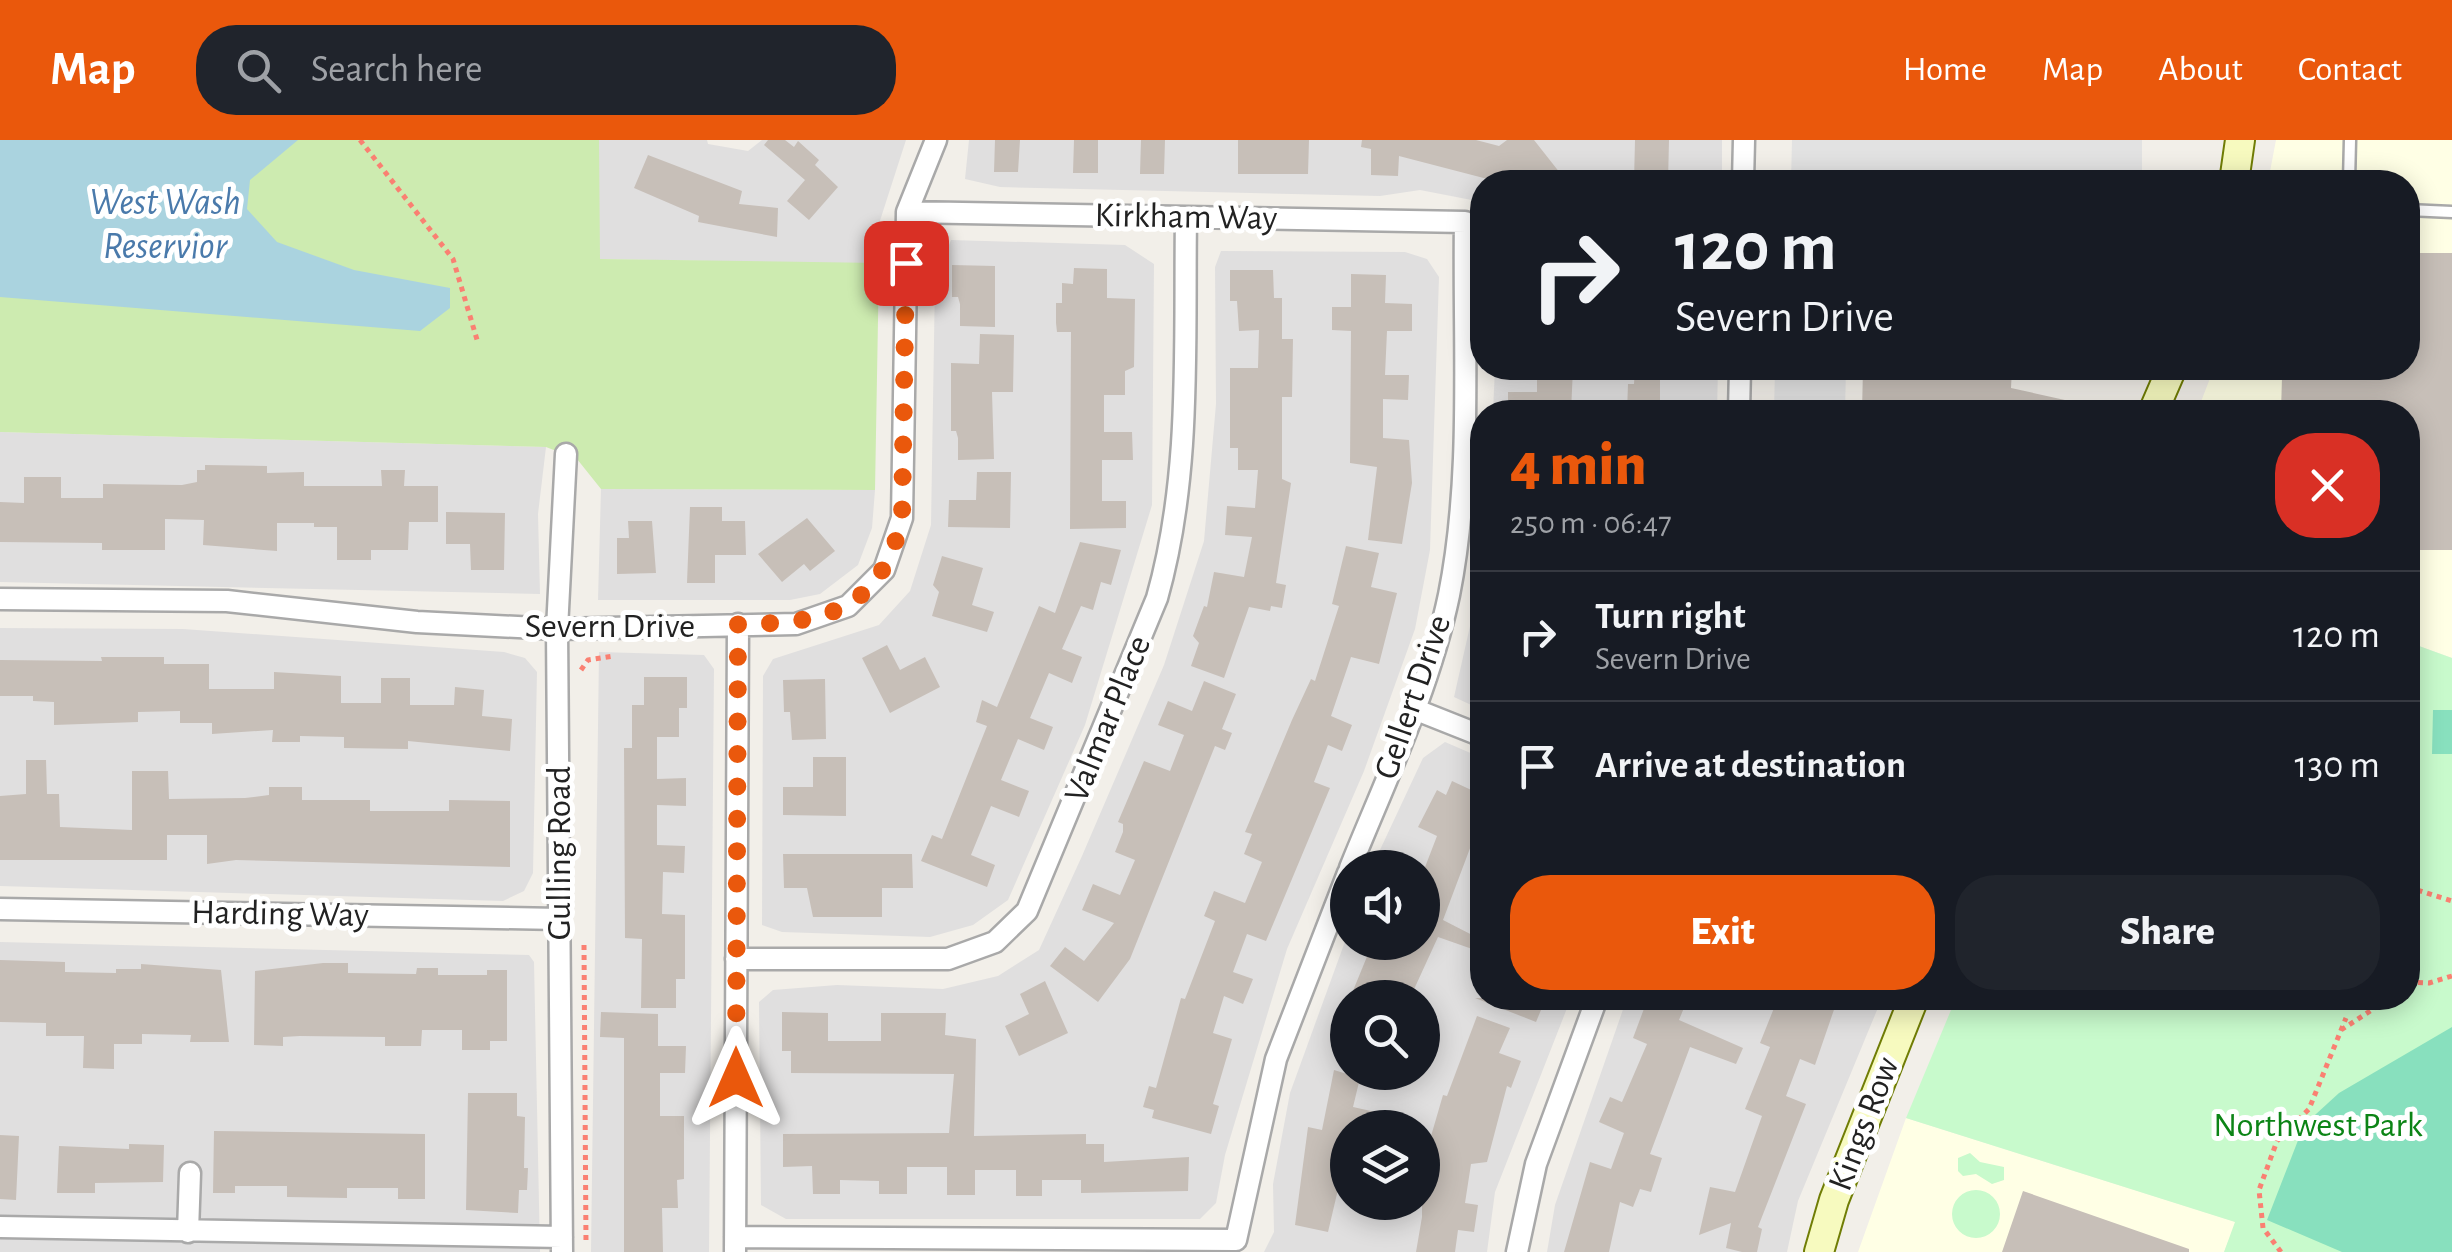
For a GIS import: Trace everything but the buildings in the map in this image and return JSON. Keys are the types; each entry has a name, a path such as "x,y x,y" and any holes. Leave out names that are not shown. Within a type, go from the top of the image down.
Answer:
{"main road":[{"path":"2236,170 2240,140"},
{"name":"Kings Row","path":"1819,1252 1834,1200 1909,1010"}],"street":[{"name":"Severn Drive","path":"0,599 226,602 417,622 557,630 796,624 848,606 884,570 902,518 908,212 936,140"},
{"path":"1744,140 1744,170"},
{"name":"Kirkham Way","path":"908,212 1465,222"},
{"name":"Valmar Place","path":"736,959 948,959 995,942 1027,911 1150,617 1172,548 1182,460 1186,217"},
{"name":"Gellert Drive","path":"1357,850 1414,708 1444,613 1458,532 1465,222"},
{"name":"Gulling Road","path":"562,1244 557,630 566,454"},
{"path":"735,1244 738,624"},
{"path":"1414,708 1470,731"},
{"name":"Harding Way","path":"0,909 559,918"},
{"name":"Gellert Drive","path":"735,1244 1236,1240 1276,1059 1330,919"},
{"path":"1517,1252 1536,1164 1560,1089 1592,1010"},
{"path":"188,1232 190,1173"},
{"path":"0,1227 562,1244"}],"lane":[{"path":"2349,170 2350,140"},
{"path":"2420,211 2452,212"}],"path":[{"path":"360,140 453,259 478,343"},
{"path":"580,671 588,660 614,656"},
{"path":"2420,891 2452,901"},
{"path":"584,942 586,1252"},
{"path":"2420,983 2452,976"},
{"path":"2340,1030 2371,1010"},
{"path":"2282,1252 2263,1228 2260,1190 2277,1141 2309,1109 2346,1018"}],"shaded area":[{"path":"599,140 707,140 708,144 748,151 762,140 906,140 866,264 599,259"},
{"path":"969,140 1722,140 1722,170 1470,170 1470,200 1420,190 1380,196 1000,187 965,179"},
{"path":"1792,140 2142,140 2142,170 1791,170"},
{"path":"2276,140 2452,140 2452,658 2420,646 2420,400 2202,400 2209,380 2420,380 2420,170 2270,170"},
{"path":"951,240 1125,245 1154,264 1152,505 1085,725 1008,900 973,925 930,937 782,932 762,925 763,676 773,659 879,625 910,591 931,525 935,280"},
{"path":"1221,251 1405,252 1427,259 1439,277 1430,550 1415,629 1364,771 1287,949 1225,1155 1216,1203 1200,1219 786,1219 761,1205 759,1002 773,990 837,985 943,989 998,976 1039,950 1082,856 1164,665 1204,541 1216,404 1215,267"},
{"path":"1494,380 1718,380 1717,400 1494,400"},
{"path":"1775,380 1846,380 1845,400 1774,400"},
{"path":"0,432 546,447 538,514 540,594 0,582"},
{"path":"601,489 875,490 872,528 858,565 820,594 790,600 598,600"},
{"path":"1470,626 1470,704 1454,697"},
{"path":"0,628 183,629 504,652 525,658 537,672 533,873 524,891 503,901 0,886"},
{"path":"599,652 704,655 714,669 709,1252 591,1252"},
{"path":"1445,742 1470,753 1470,1010 1566,1010 1495,1192 1487,1252 1264,1252 1274,1232 1273,1184 1290,1093 1330,983 1330,1090 1440,1090 1440,980 1331,980 1338,960 1440,960 1440,850 1380,850 1423,758"},
{"path":"0,942 529,955 534,962 540,1252 0,1252"},
{"path":"1623,1010 1877,1010 1798,1201 1787,1252 1547,1252 1555,1205"},
{"path":"1906,1118 2236,1222 2224,1252 1858,1252"}],"green space":[{"path":"0,140 599,140 600,259 879,263 875,490 601,489 577,459 546,447 0,432"},
{"name":"Northwest Park","path":"2420,646 2452,658 2452,1252 2224,1252 2235,1222 1906,1118 1951,1010 2420,1010"},
{"path":"2433,710 2452,710 2452,754 2432,754"},
{"path":"2452,1027 2452,1252 2342,1252 2267,1220 2304,1125 2339,1093"},
{"path":"1970,1153 1980,1162 2004,1167 2004,1180 1992,1184 1976,1174 1963,1176 1958,1171 1958,1158"},
{"path":"1976,1190 1993,1197 2000,1214 1993,1231 1976,1238 1959,1231 1952,1214 1959,1197"}],"water":[{"name":"West Wash Reservior","path":"0,140 298,140 250,180 247,209 277,242 354,270 450,288 450,308 420,331 0,297"}],"route":[{"path":"736,1078 738,624 796,624 822,618 848,606 884,570 902,518 906,263"}]}
